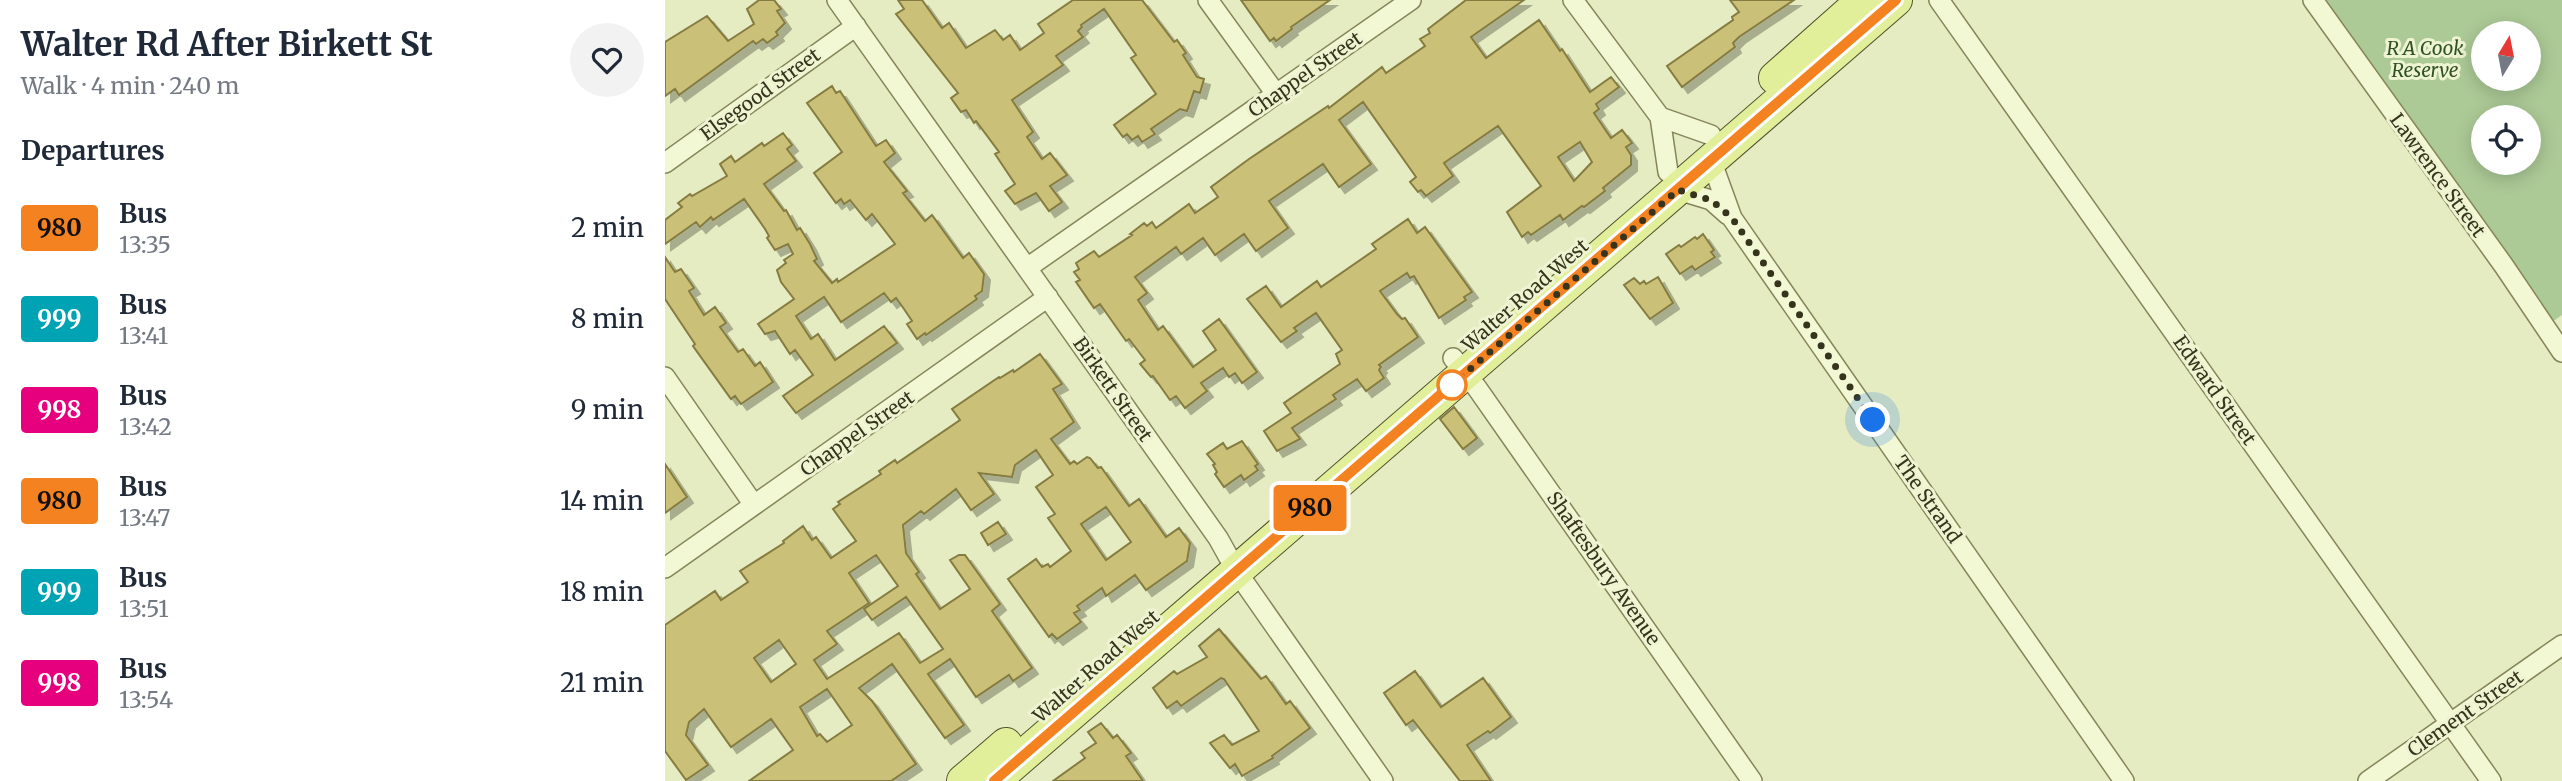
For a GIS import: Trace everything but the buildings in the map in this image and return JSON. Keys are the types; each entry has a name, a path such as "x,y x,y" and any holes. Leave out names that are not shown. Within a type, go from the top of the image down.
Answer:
{"main road":[{"name":"Walter Road West","path":"994,781 1232,563 1711,147 1863,0"},
{"name":"Walter Road West","path":"1711,147 1896,0"},
{"name":"Walter Road West","path":"963,781 1232,563"}],"street":[{"name":"Birkett Street","path":"837,0 1048,298 1383,781"},
{"path":"1208,0 1276,94"},
{"name":"Chappel Street","path":"1027,268 1411,0"},
{"path":"1573,0 1660,117 1711,147"},
{"name":"Edward Street","path":"1939,0 2491,781"},
{"name":"Lawrence Street","path":"2313,0 2504,266 2562,352"},
{"name":"Elsegood Street","path":"665,163 856,26"},
{"path":"1660,117 1673,181"},
{"name":"The Strand","path":"1711,147 1732,218"},
{"name":"The Strand","path":"1673,181 1711,200 1732,218 2124,781"},
{"name":"Chappel Street","path":"665,568 1048,298"},
{"name":"Shaftesbury Avenue","path":"1459,365 1752,781"},
{"path":"665,377 754,505"},
{"name":"Clement Street","path":"2368,781 2562,645"}],"green space":[{"name":"R A Cook Reserve","path":"2313,0 2562,0 2562,315 2545,327"}],"bus line":[{"name":"980","path":"994,781 1896,0"}],"route":[{"path":"1452,385 1447,389 1678,190 1711,200 1732,218 1873,420"}]}
